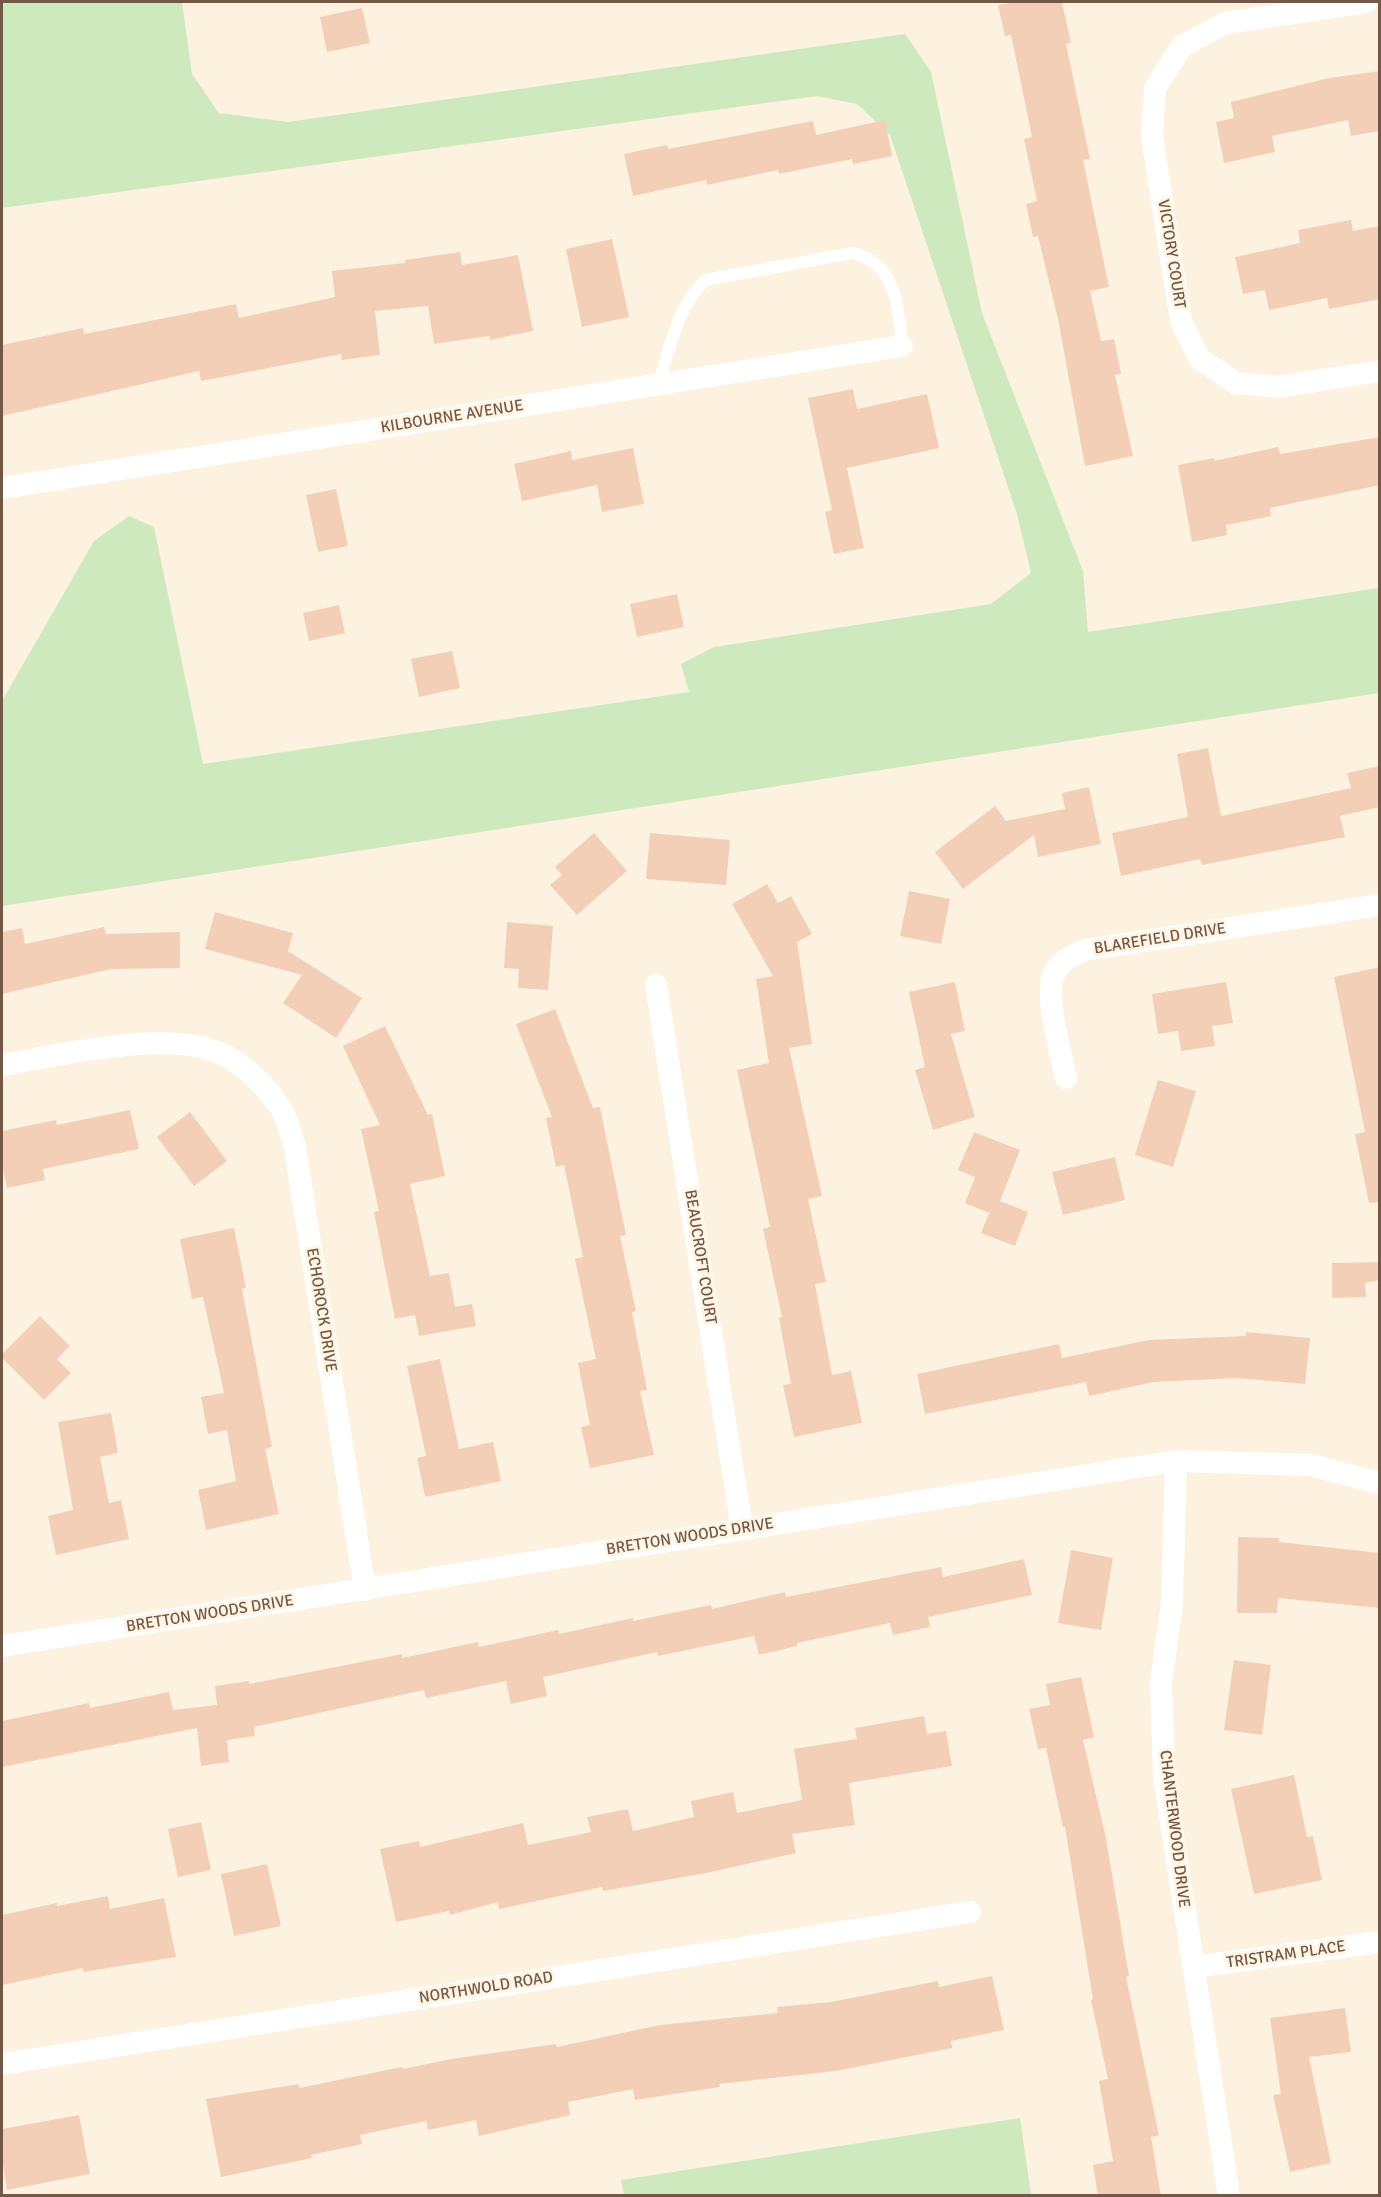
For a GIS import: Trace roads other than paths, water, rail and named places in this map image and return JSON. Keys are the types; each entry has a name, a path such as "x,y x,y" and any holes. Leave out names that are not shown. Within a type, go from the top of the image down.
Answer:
{"street":[{"name":"VICTORY COURT","path":"1366,2 1226,23 1182,46 1155,88 1152,137 1181,321 1200,359 1236,383 1278,387 1380,371"},
{"name":"KILBOURNE AVENUE","path":"2,488 902,346"},
{"name":"BLAREFIELD DRIVE","path":"1066,1078 1051,996 1053,976 1066,958 1085,950 1380,905"},
{"name":"BEAUCROFT COURT","path":"656,985 742,1529"},
{"name":"ECHOROCK DRIVE","path":"2,1065 140,1043 199,1047 225,1055 251,1073 280,1107 295,1148 365,1590"},
{"name":"BRETTON WOODS DRIVE","path":"2,1646 1176,1461 1311,1465 1380,1483"},
{"name":"CHANTERWOOD DRIVE","path":"1176,1461 1172,1604 1161,1682 1164,1776 1229,2196"},
{"name":"NORTHWOLD ROAD","path":"2,2064 970,1912"},
{"name":"TRISTRAM PLACE","path":"1194,1967 1380,1942"}],"lane":[{"path":"658,384 686,304 695,289 706,280 852,253 865,256 895,290 902,346"}]}
